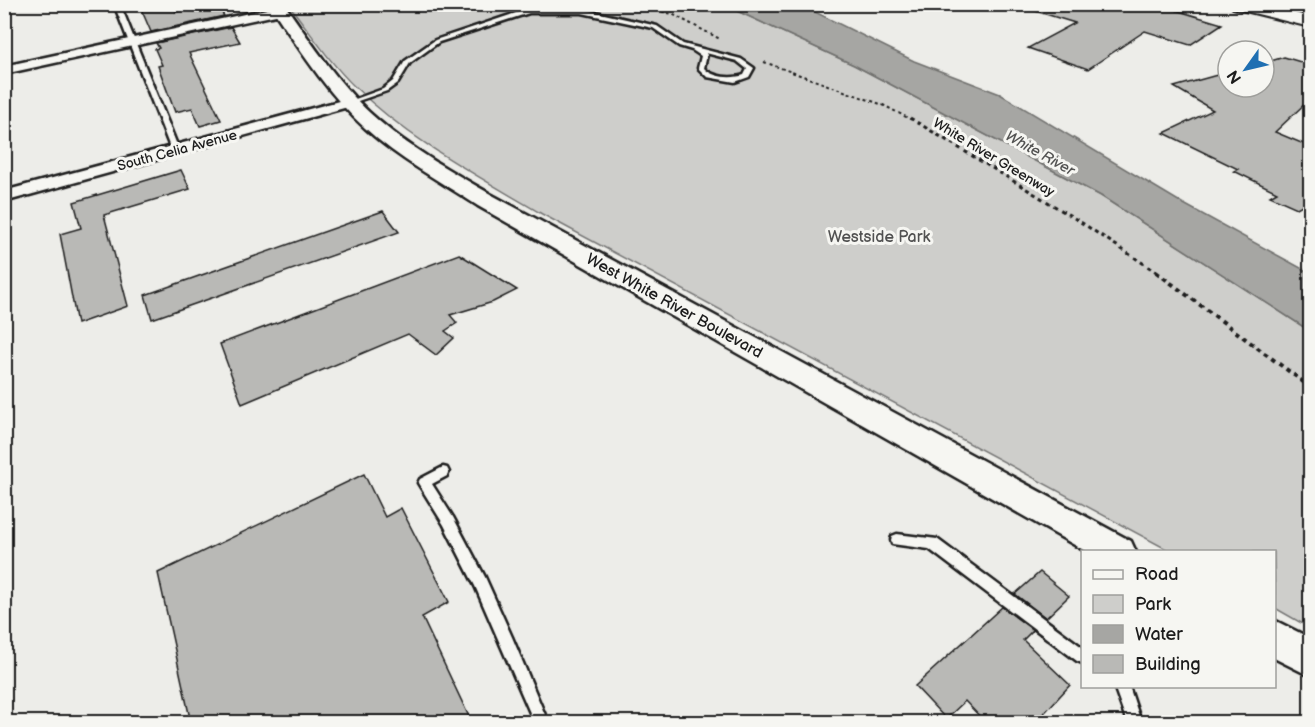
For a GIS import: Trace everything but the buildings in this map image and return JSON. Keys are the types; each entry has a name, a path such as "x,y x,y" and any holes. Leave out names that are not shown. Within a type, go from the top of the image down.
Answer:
{"main road":[{"path":"1239,4 1311,22"}],"street":[{"path":"4,70 134,42 278,7"},
{"name":"West White River Boulevard","path":"278,7 350,102 388,139 434,170 1115,550"},
{"name":"South Celia Avenue","path":"4,197 350,102"},
{"path":"1276,639 1311,658"}],"lane":[{"path":"117,4 175,150"},
{"path":"350,102 385,90 396,82 407,62 437,41 528,8 582,11 655,27 681,45 738,60 751,68 747,76 735,80 707,75 701,68 704,55 695,49"},
{"path":"443,472 424,483 435,497 460,542 499,620 541,723"},
{"path":"897,540 932,543 1081,655"},
{"path":"1121,688 1134,723"}],"path":[{"path":"653,9 672,14 726,41"},
{"name":"White River Greenway","path":"764,61 810,80 854,93 901,113 1028,189 1192,295 1311,387"}],"green space":[{"name":"Westside Park","path":"289,5 724,5 854,65 1101,196 1310,331 1310,628 1276,609 1276,550 1168,550 542,214 469,171 398,124 355,87 329,58"}],"water":[{"name":"White River","path":"724,5 801,5 914,61 1000,94 1182,203 1310,273 1310,331 1101,196 854,65"}],"railway":[{"path":"1290,4 1310,9"}]}
